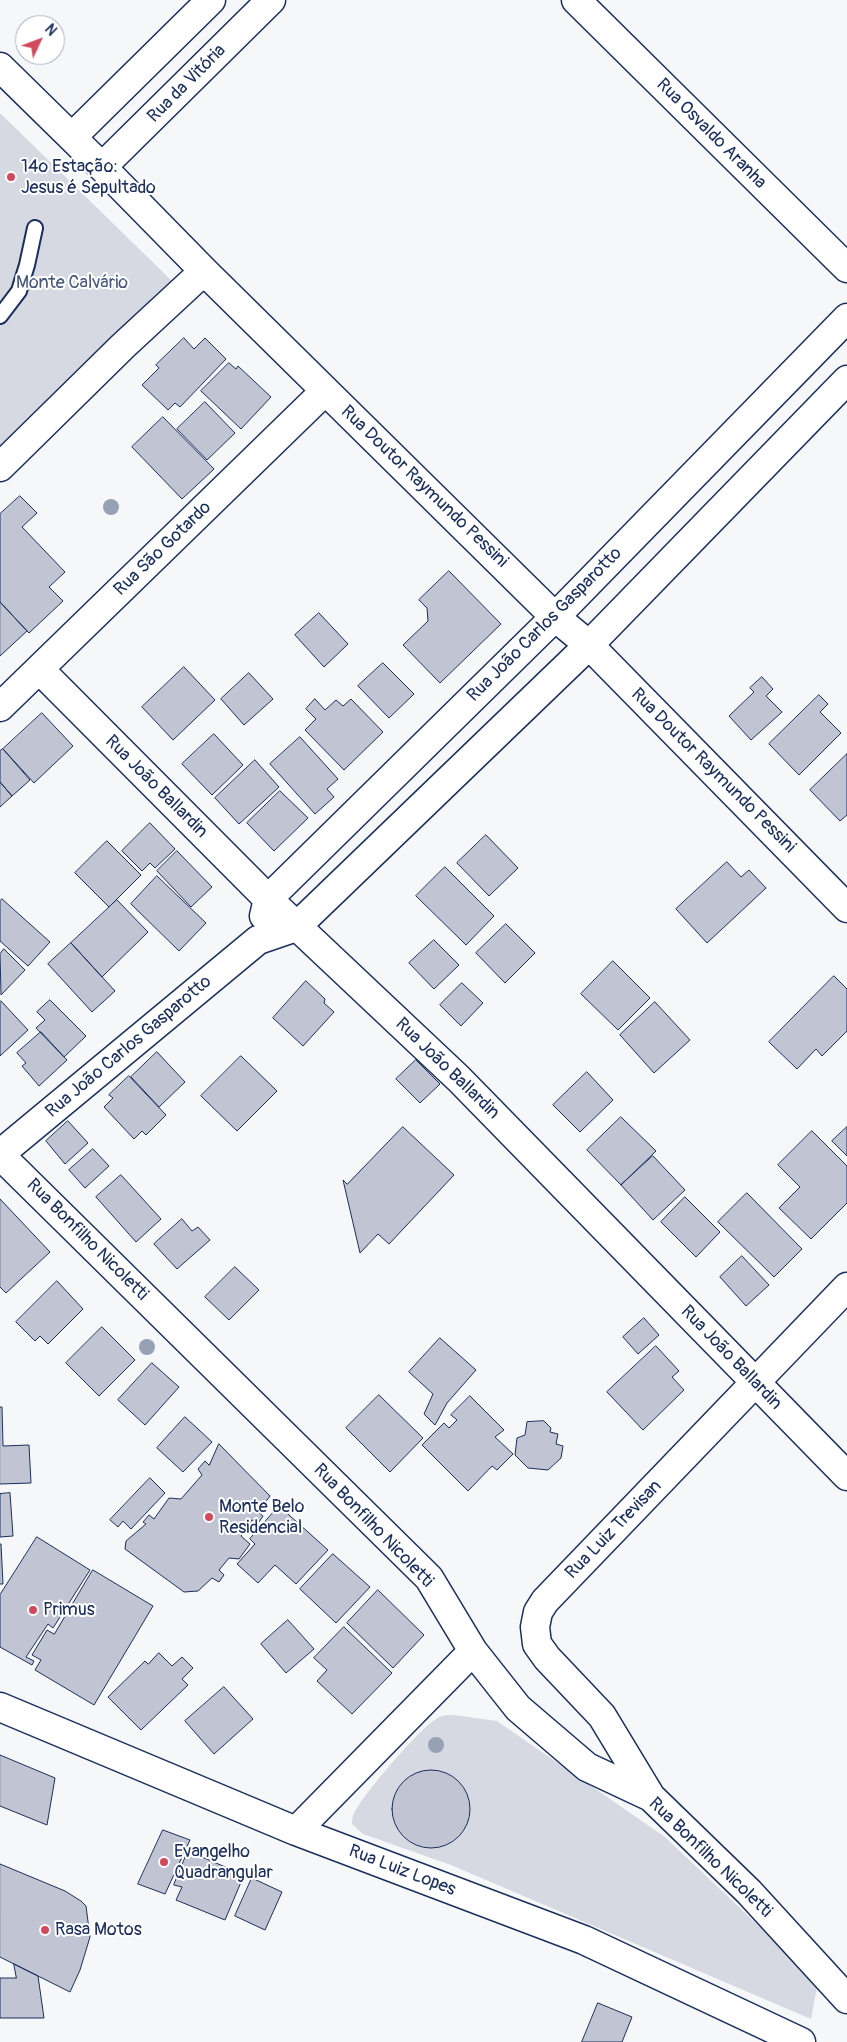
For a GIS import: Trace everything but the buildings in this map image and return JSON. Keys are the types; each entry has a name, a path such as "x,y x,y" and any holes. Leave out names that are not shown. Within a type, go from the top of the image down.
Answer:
{"street":[{"path":"72,138 211,0"},
{"name":"Rua da Vitória","path":"102,167 271,0"},
{"name":"Rua Osvaldo Aranha","path":"576,0 847,268"},
{"name":"Rua Doutor Raymundo Pessini","path":"0,67 555,617 589,645 847,908"},
{"path":"0,467 204,271"},
{"name":"Rua João Carlos Gasparotto","path":"268,899 555,617 847,318"},
{"name":"Rua João Carlos Gasparotto","path":"0,1155 258,940 296,927 589,645 847,380"},
{"name":"Rua São Gotardo","path":"0,707 325,391"},
{"name":"Rua João Ballardin","path":"40,670 296,927 459,1079 847,1476"},
{"path":"258,940 268,899"},
{"name":"Rua Bonfilho Nicoletti","path":"0,1155 429,1578 472,1651 518,1708 587,1767 651,1797 750,1892 847,1998"},
{"name":"Rua Luiz Trevisan","path":"651,1797 602,1716 547,1658 537,1644 535,1627 538,1612 545,1601 756,1384 847,1287"},
{"path":"296,1831 472,1651"},
{"name":"Rua Luiz Lopes","path":"0,1707 296,1831 584,1940 801,2042"}],"lane":[{"path":"0,316 19,292 35,228"}],"green space":[{"name":"Monte Calvário","path":"0,113 174,283 0,451"},
{"path":"454,1715 497,1721 665,1837 818,1982 811,2019 451,1865 363,1834 352,1824 352,1820 357,1807 366,1795 406,1748 431,1723 441,1716"}],"place":[{"name":"14º Estação: Jesus é Sepultado","path":"11,177"},
{"name":"Monte Belo Residencial","path":"209,1517"},
{"name":"Primus","path":"33,1610"},
{"name":"Evangelho Quadrangular","path":"164,1862"},
{"name":"Rasa Motos","path":"45,1930"}]}
